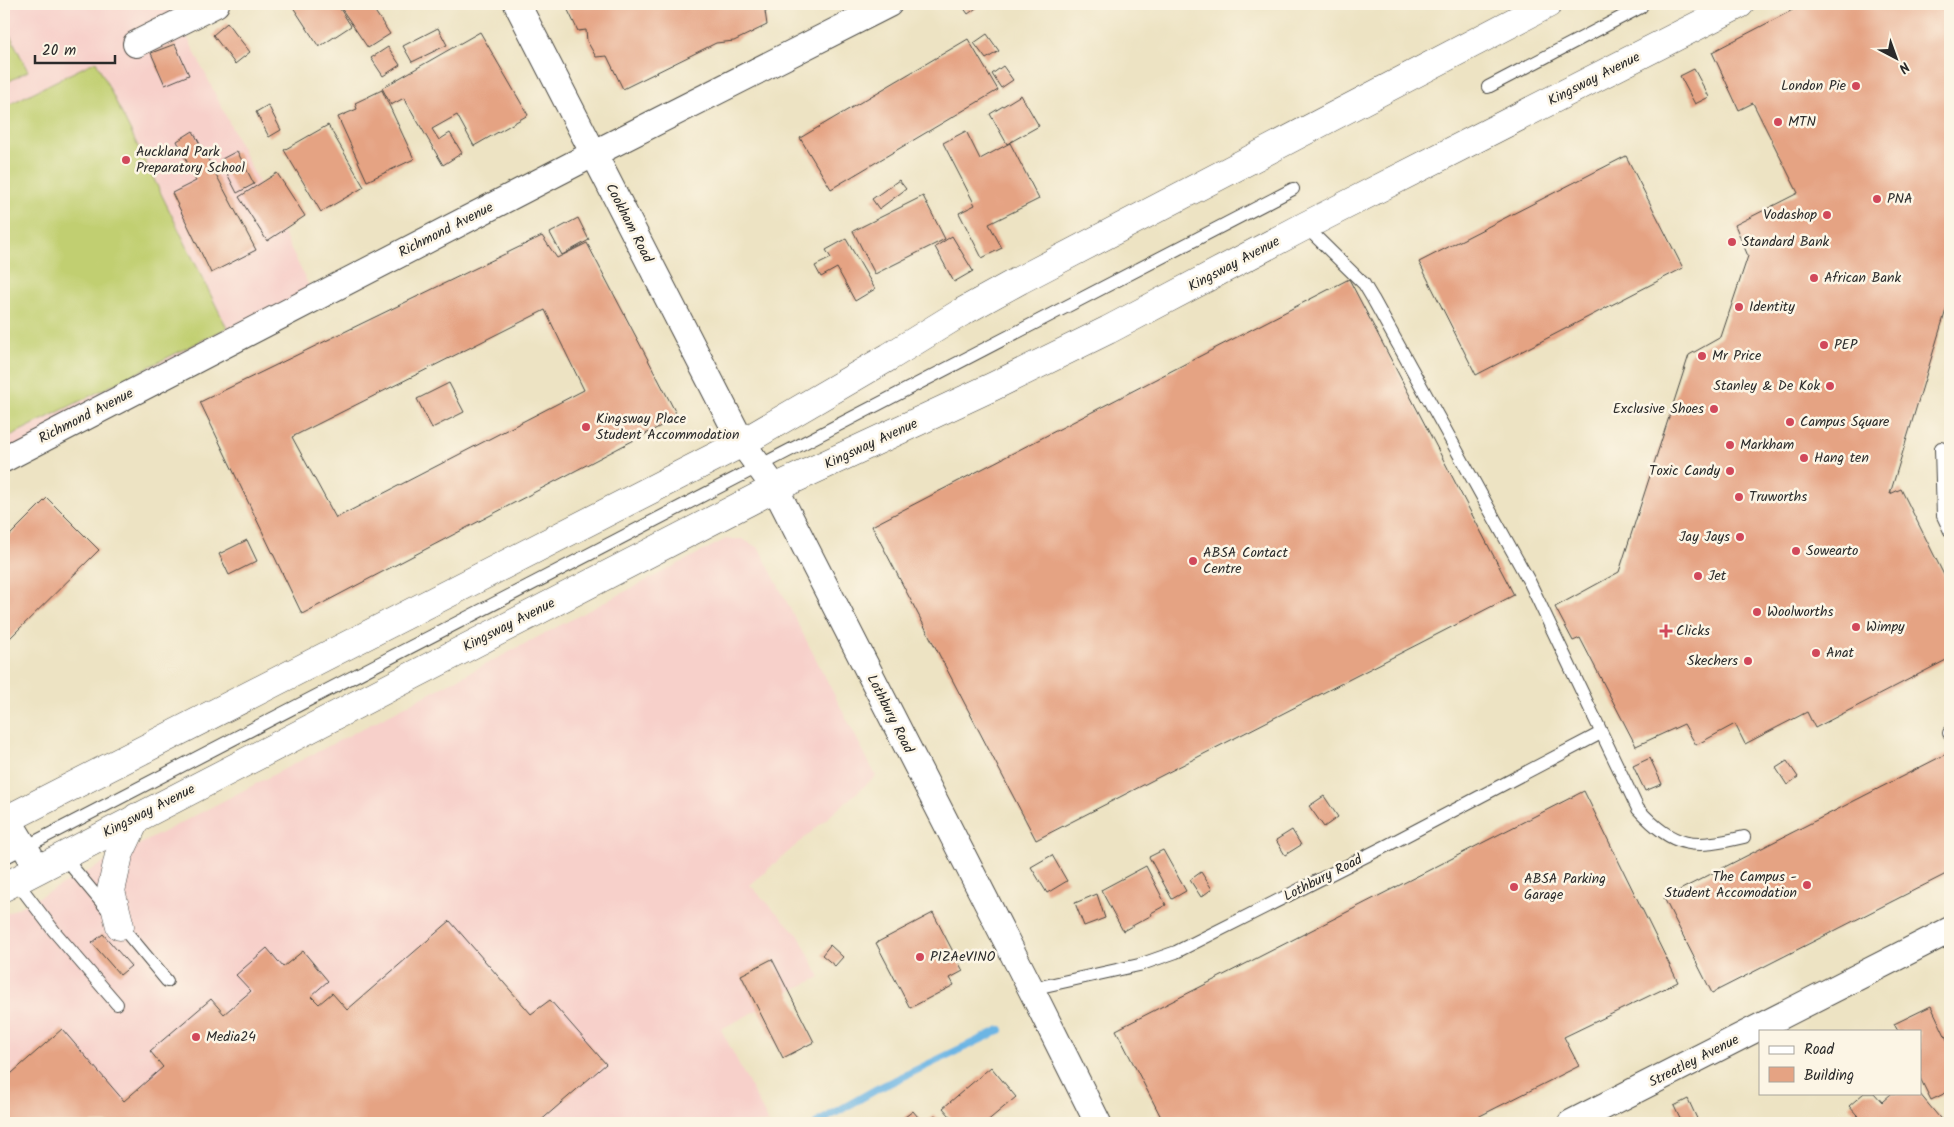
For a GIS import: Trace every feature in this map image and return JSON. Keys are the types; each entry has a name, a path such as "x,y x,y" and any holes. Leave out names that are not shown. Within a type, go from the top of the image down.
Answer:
{"main road":[{"path":"5,818 742,443 962,312 1020,280 1548,4"},
{"name":"Kingsway Avenue","path":"18,868 62,856 775,488 994,386 1099,334 1305,226 1740,4"},
{"path":"120,926 111,891 119,854 137,817"}],"street":[{"path":"136,44 216,4"},
{"name":"Cookham Road","path":"517,4 742,443"},
{"name":"Richmond Avenue","path":"4,459 593,154 889,4"},
{"name":"Lothbury Road","path":"742,443 775,488 1098,1123"},
{"path":"5,818 18,868"},
{"name":"Streatley Avenue","path":"1571,1123 1950,930"}],"lane":[{"path":"1488,87 1641,7"},
{"path":"117,1004 54,931 18,868 759,467 1293,189"},
{"path":"1305,226 1364,284 1374,298 1530,583 1638,809 1656,828 1674,838 1696,845 1713,845 1744,837"},
{"path":"1941,448 1943,516 1950,531"},
{"name":"Lothbury Road","path":"1031,988 1139,965 1176,952 1388,845 1601,733"},
{"path":"62,856 167,981"}],"shaded area":[{"name":"Auckland Park Preparatory School","path":"4,4 216,4 180,22 315,298 4,463"},
{"path":"726,539 742,539 759,548 876,776 750,885 799,936 820,977 789,992 814,1042 783,1058 758,1010 721,1029 769,1123 4,1123 4,915"}],"green space":[{"path":"4,23 28,71 4,84"},
{"path":"96,61 227,328 4,439 4,107"}],"building":[{"path":"291,4 337,4 351,26 319,47"},
{"path":"370,4 390,34 368,48 339,5"},
{"path":"565,4 779,4 765,11 767,25 734,41 716,43 623,89 607,56 596,57 587,41 586,30 578,31"},
{"path":"961,4 978,4 979,6 968,14"},
{"name":"Campus Square","path":"1804,4 1950,4 1950,299 1890,494 1901,489 1950,587 1950,658 1815,728 1807,712 1745,744 1735,724 1696,745 1684,724 1636,746 1580,638 1573,641 1555,607 1619,572 1689,355 1721,337 1748,256 1735,225 1798,193 1753,103 1739,110 1712,52"},
{"path":"227,23 250,52 235,64 213,35"},
{"path":"438,28 447,45 412,62 403,46"},
{"path":"480,32 528,115 474,146 457,115 432,129 439,140 450,133 462,153 443,165 404,98 391,105 382,88"},
{"path":"987,34 999,51 986,59 974,43"},
{"path":"968,39 998,90 831,189 800,138"},
{"path":"175,44 189,75 165,85 151,53"},
{"path":"388,47 400,65 383,76 371,58"},
{"path":"1003,66 1013,80 1001,88 992,74"},
{"path":"1694,69 1709,97 1695,104 1680,76"},
{"path":"382,90 414,159 367,181 338,117 357,109 355,103"},
{"path":"1021,95 1039,126 1007,144 990,114"},
{"path":"268,105 281,130 269,137 256,112"},
{"path":"328,125 364,187 321,212 284,150"},
{"path":"193,131 256,250 211,273 172,193 196,181 177,141"},
{"path":"966,131 980,159 1010,143 1039,199 989,224 1002,248 982,258 959,213 975,205 943,143"},
{"path":"237,151 254,184 237,193 220,160"},
{"path":"1626,156 1683,268 1476,375 1419,262"},
{"path":"277,173 305,216 267,241 239,197"},
{"path":"899,180 906,189 879,209 872,199"},
{"path":"923,196 945,239 875,274 853,231"},
{"path":"578,218 589,240 562,255 550,233"},
{"name":"Kingsway Place Student Accommodation","path":"542,236 557,258 587,243 678,417 302,614 200,402","holes":["545,310 584,390 336,518 292,437"]},
{"path":"952,236 973,271 954,282 935,247"},
{"path":"846,239 875,289 855,301 837,268 821,277 815,266 831,258 826,250"},
{"name":"ABSA Contact Centre","path":"1349,279 1514,595 1036,840 872,526"},
{"path":"449,383 464,412 432,428 417,399"},
{"path":"47,498 99,550 7,641 4,638 4,541"},
{"path":"247,540 257,561 229,575 219,554"},
{"name":"The Campus - Student Accomodation","path":"1950,752 1950,872 1712,993 1664,898"},
{"path":"1650,758 1662,784 1645,791 1633,766"},
{"path":"1787,761 1798,777 1787,785 1776,768"},
{"name":"ABSA Parking Garage","path":"1584,791 1678,982 1564,1037 1579,1066 1466,1123 1164,1123 1116,1030"},
{"path":"1324,796 1338,817 1324,827 1309,806"},
{"path":"1292,830 1301,845 1285,855 1276,840"},
{"path":"1163,850 1186,891 1172,899 1149,857"},
{"path":"1052,855 1067,881 1047,893 1031,867"},
{"path":"1146,866 1166,905 1123,931 1101,890"},
{"path":"1201,872 1212,889 1201,897 1190,880"},
{"path":"1097,894 1105,918 1084,926 1075,903"},
{"name":"PIZAeVINO","path":"933,913 963,971 950,978 954,985 910,1008 876,943"},
{"path":"450,921 531,1014 550,1000 606,1064 538,1123 4,1123 4,1080 62,1029 124,1101 163,1067 150,1051 211,999 224,1014 251,991 236,975 267,948 283,967 303,951 328,981 311,996 319,1004 332,993 347,1010"},
{"path":"103,934 131,966 120,975 92,943"},
{"path":"830,945 843,957 835,966 822,955"},
{"path":"772,959 814,1042 783,1058 741,975"},
{"path":"1931,1006 1950,1046 1950,1091 1931,1100 1922,1082 1922,1030 1897,1030 1894,1024"},
{"path":"991,1067 1016,1097 985,1123 956,1123 943,1108"},
{"path":"1863,1094 1875,1094 1882,1102 1891,1094 1920,1094 1944,1123 1864,1123 1849,1106"},
{"path":"1688,1099 1699,1123 1682,1123 1674,1106"},
{"path":"913,1111 923,1123 897,1123"},
{"path":"935,1115 942,1123 925,1123"}],"waterway":[{"path":"817,1123 877,1089 1000,1030"}],"place":[{"name":"London Pie","path":"1856,86"},
{"name":"MTN","path":"1778,122"},
{"name":"Auckland Park Preparatory School","path":"126,160"},
{"name":"PNA","path":"1877,199"},
{"name":"Vodashop","path":"1827,215"},
{"name":"Standard Bank","path":"1732,242"},
{"name":"African Bank","path":"1814,278"},
{"name":"Identity","path":"1739,307"},
{"name":"PEP","path":"1824,345"},
{"name":"Mr Price","path":"1702,356"},
{"name":"Stanley & De Kok","path":"1830,386"},
{"name":"Exclusive Shoes","path":"1714,409"},
{"name":"Campus Square","path":"1790,422"},
{"name":"Kingsway Place Student Accommodation","path":"586,427"},
{"name":"Markham","path":"1730,445"},
{"name":"Hang ten","path":"1804,458"},
{"name":"Toxic Candy","path":"1730,471"},
{"name":"Truworths","path":"1739,497"},
{"name":"Jay Jays","path":"1740,537"},
{"name":"Sowearto","path":"1796,551"},
{"name":"ABSA Contact Centre","path":"1193,561"},
{"name":"Jet","path":"1698,576"},
{"name":"Woolworths","path":"1757,612"},
{"name":"Wimpy","path":"1856,627"},
{"name":"Clicks","path":"1666,631"},
{"name":"Anat","path":"1816,653"},
{"name":"Skechers","path":"1748,661"},
{"name":"The Campus - Student Accomodation","path":"1807,885"},
{"name":"ABSA Parking Garage","path":"1514,887"},
{"name":"PIZAeVINO","path":"920,957"},
{"name":"Media24","path":"196,1037"}]}
